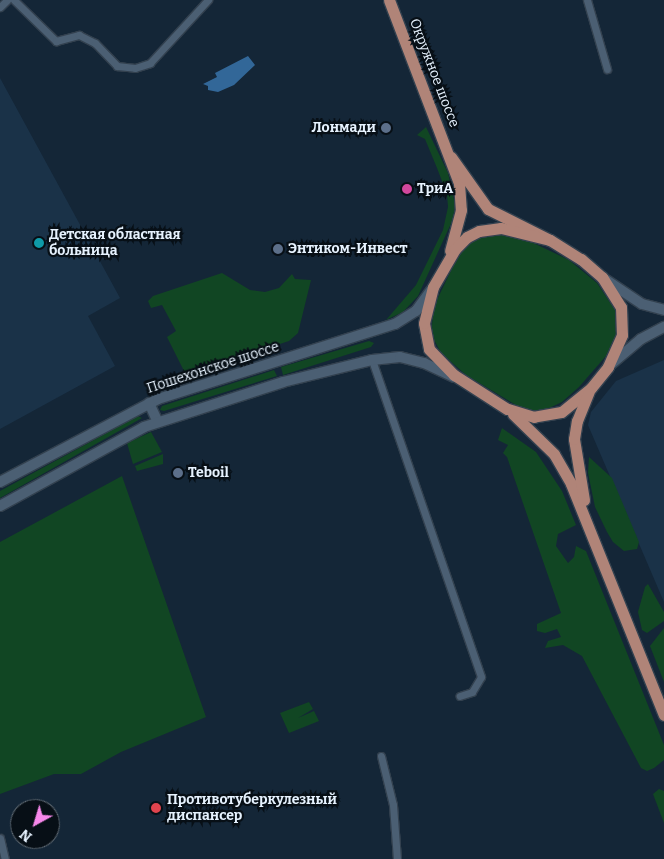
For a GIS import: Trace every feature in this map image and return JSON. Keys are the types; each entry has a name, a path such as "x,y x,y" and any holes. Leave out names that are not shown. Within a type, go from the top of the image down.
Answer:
{"main road":[{"name":"Окружное шоссе","path":"389,0 451,158 462,200 446,262"},
{"name":"Окружное шоссе","path":"451,158 488,209 550,240 581,259 602,277 618,301 624,322 620,341 608,367 591,388 553,415 528,417 507,409 462,381 440,362 426,342 424,323 433,287 446,262 462,240 484,230 507,228 550,240"},
{"path":"602,277 637,301 664,310"},
{"name":"Пошехонское шоссе","path":"0,482 150,403 394,324 416,310 433,287"},
{"path":"608,367 641,339 664,327"},
{"path":"0,506 158,422 283,382 372,360 413,359 462,381"},
{"name":"Окружное шоссе","path":"589,521 574,439 577,421 591,388"},
{"path":"150,403 158,422"},
{"name":"Окружное шоссе","path":"507,409 554,454 589,521 664,715"}],"street":[{"path":"0,6 7,0"},
{"path":"14,0 56,40 79,35 95,43 117,66 135,68 150,63 208,0"},
{"path":"587,0 607,69"},
{"path":"372,360 481,677 472,692 460,696"},
{"path":"381,756 392,805 397,859"},
{"path":"0,838 5,859"}],"shaded area":[{"path":"0,78 120,298 88,316 115,366 0,429"},
{"path":"664,360 664,602 588,425 591,412 616,381"}],"green space":[{"path":"426,127 448,173 455,204 453,219 418,296 403,312 386,320 416,285 443,230 448,207 447,194 425,139 417,135"},
{"path":"497,233 523,238 569,260 597,283 615,310 616,335 606,356 579,387 562,402 545,410 531,411 519,407 466,375 441,353 431,334 434,306 460,252 478,237"},
{"path":"222,273 250,290 265,292 279,288 292,274 295,279 311,280 298,333 289,341 186,375 167,337 176,331 162,305 151,308 148,301 153,296"},
{"path":"369,341 374,343 371,347 283,375 281,367"},
{"path":"274,370 277,376 164,411 160,410 162,406"},
{"path":"138,416 142,418 0,498 0,491"},
{"path":"502,428 536,452 562,491 576,525 558,534 556,546 568,563 574,557 576,546 586,551 664,745 664,760 654,768 647,771 641,768 582,656 563,645 545,648 548,641 561,637 557,629 545,633 537,631 537,624 561,613 507,457 503,453 508,445 498,440"},
{"path":"151,432 162,452 133,464 127,443"},
{"path":"163,454 163,464 137,471 135,466"},
{"path":"589,457 612,478 639,542 637,549 624,551 613,542 607,532 595,507 588,473"},
{"path":"122,476 206,717 121,752 81,774 54,774 0,794 0,542"},
{"path":"648,584 664,612 664,621 647,633 642,630 638,612 645,587"},
{"path":"664,628 664,682 650,646"},
{"path":"309,702 313,709 298,718 314,711 319,721 289,733 280,713"},
{"path":"659,789 664,791 664,823 653,794"}],"water":[{"path":"248,56 255,65 234,85 218,92 208,90 208,86 203,84 217,77 215,73"}],"place":[{"name":"Лонмади","path":"386,128"},
{"name":"ТриА","path":"407,189"},
{"name":"Детская областная больница","path":"39,243"},
{"name":"Энтиком-Инвест","path":"278,249"},
{"name":"Teboil","path":"178,473"},
{"name":"Противотуберкулезный диспансер","path":"156,808"}]}
